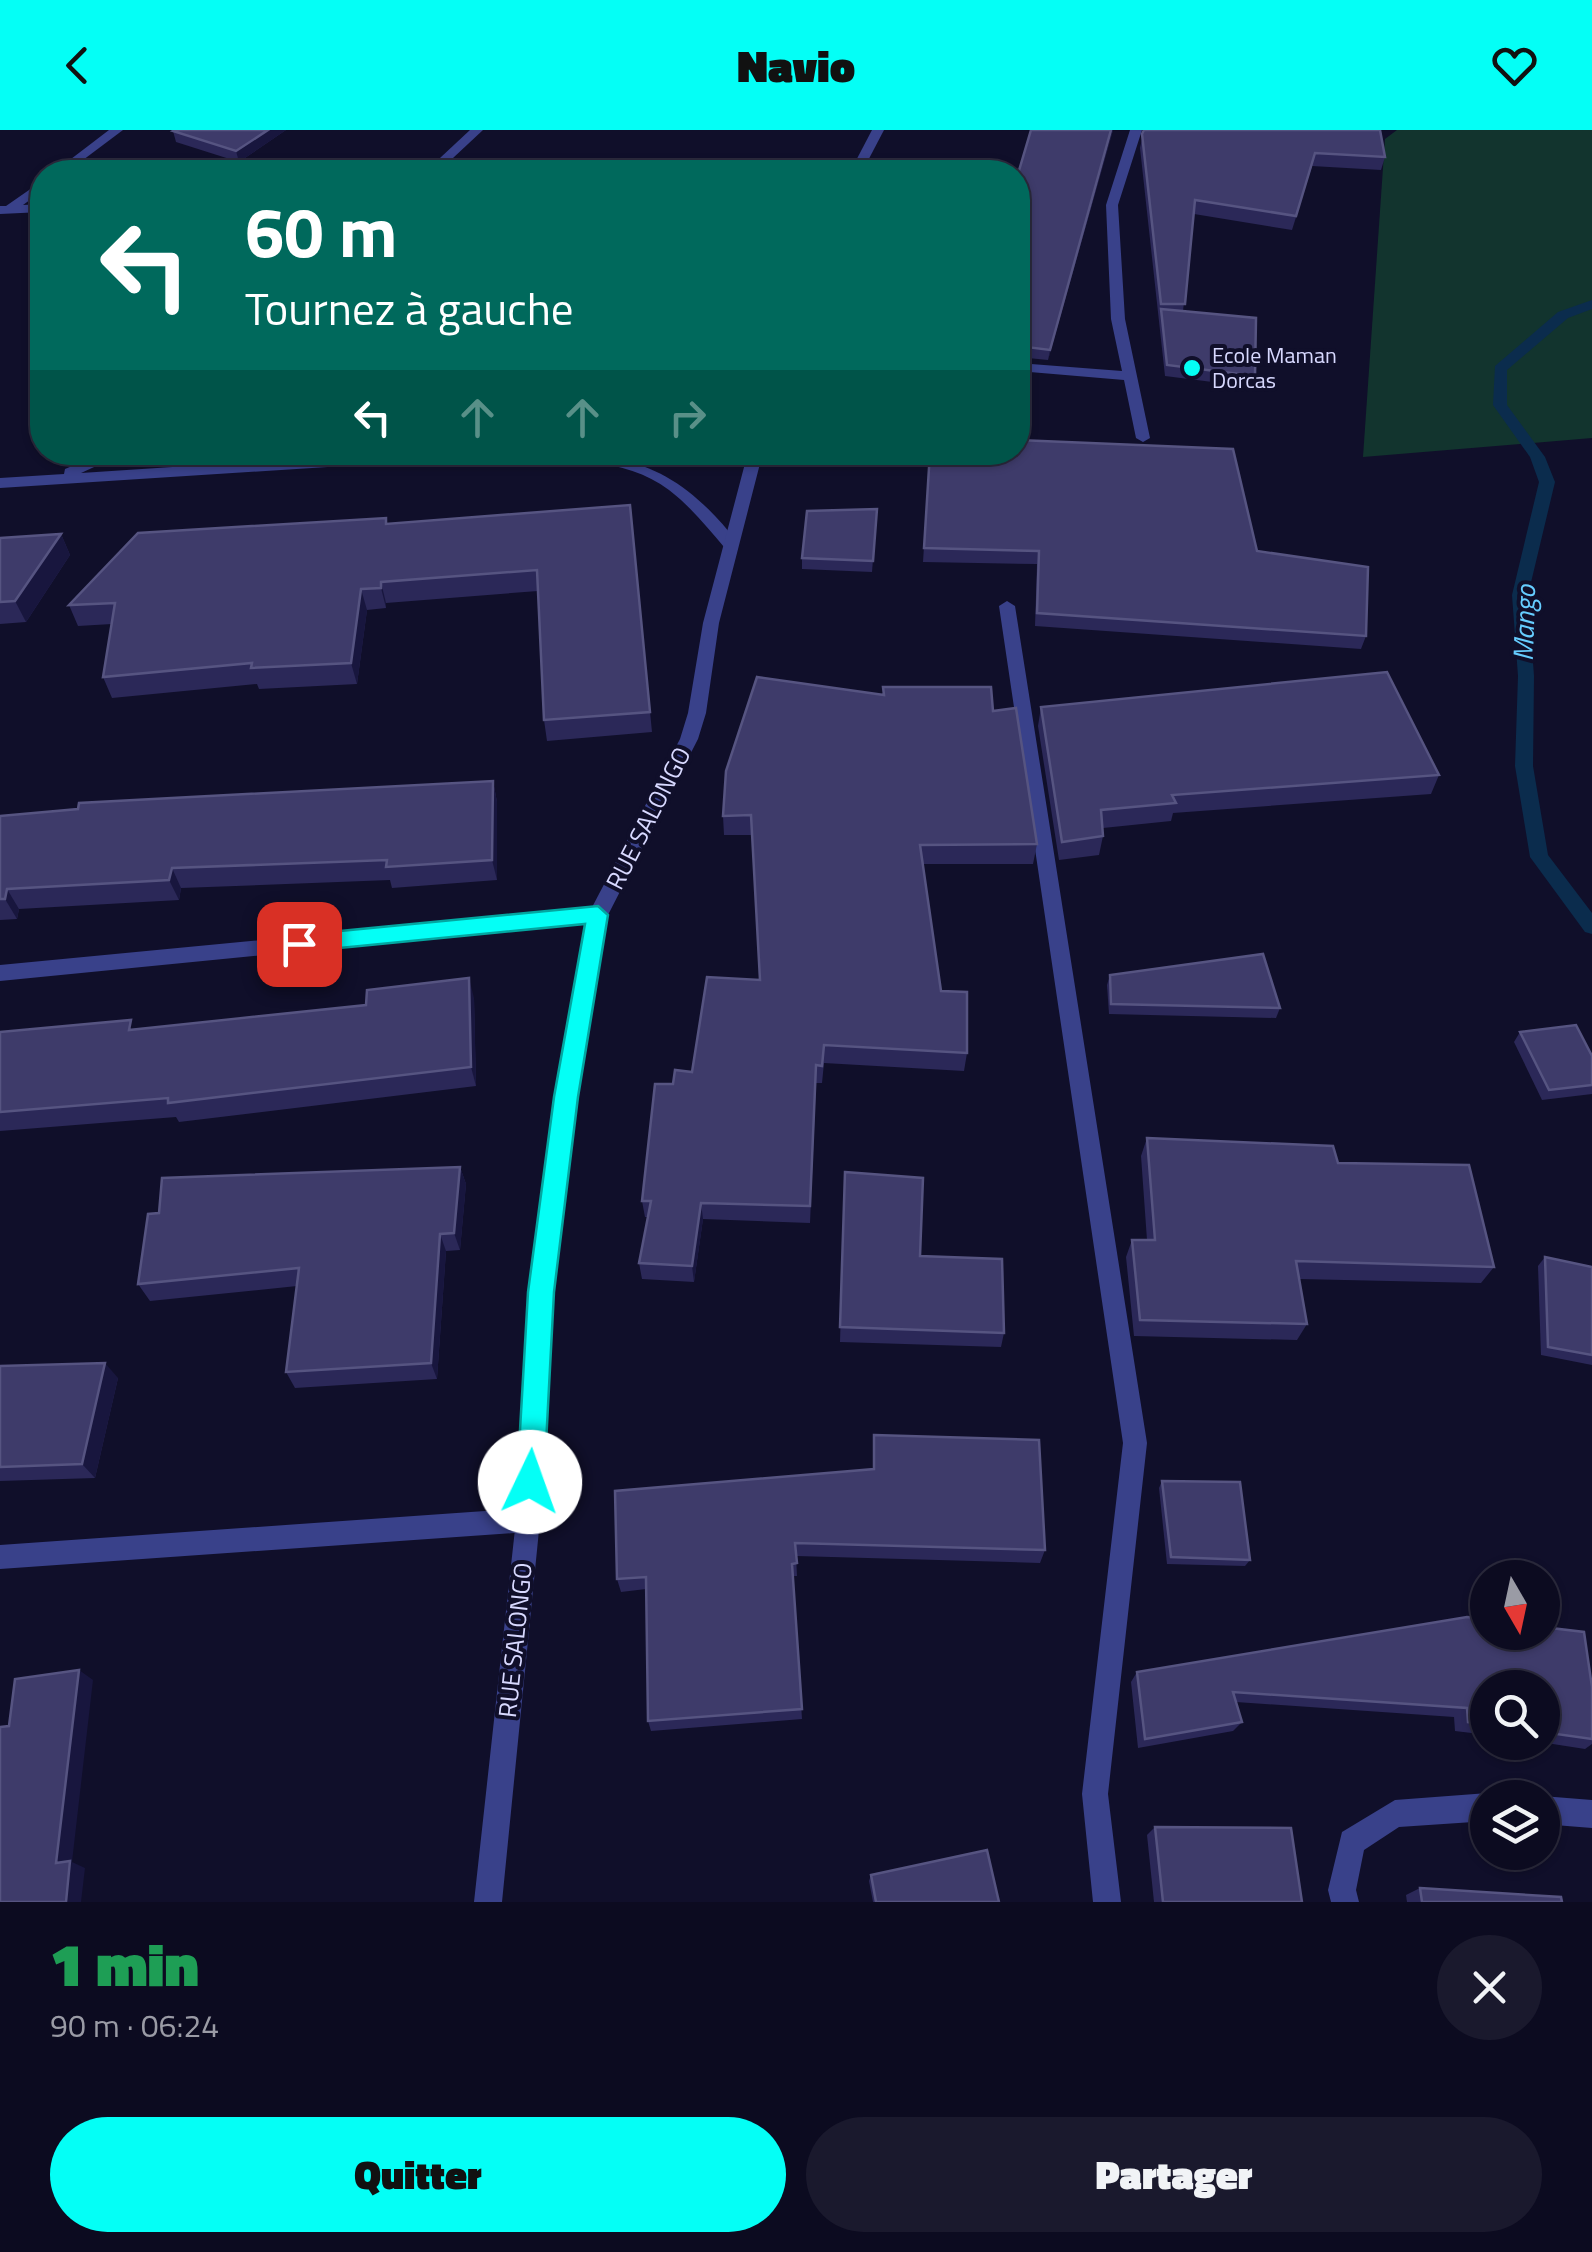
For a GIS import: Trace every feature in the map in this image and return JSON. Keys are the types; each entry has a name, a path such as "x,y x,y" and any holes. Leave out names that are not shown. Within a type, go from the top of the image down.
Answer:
{"street":[{"path":"77,160 118,130"},
{"path":"444,160 476,130"},
{"path":"862,160 878,130"},
{"path":"1136,130 1112,205 1114,293 1143,438"},
{"path":"5,209 30,193"},
{"path":"5,209 30,208"},
{"path":"1030,368 1130,376"},
{"path":"55,478 88,465"},
{"path":"0,483 203,465"},
{"path":"623,465 657,476 689,500 730,543"},
{"name":"RUE SALONGO","path":"488,1902 528,1520 541,1292 566,1097 598,915 689,739 730,543 752,465"},
{"path":"1007,606 1135,1443 1095,1794 1107,1902"},
{"path":"0,972 598,915"},
{"path":"0,1557 528,1520"},
{"path":"1344,1902 1342,1890 1352,1842 1395,1814 1470,1808"},
{"path":"1560,1811 1592,1814"}],"green space":[{"path":"1397,130 1592,130 1592,438 1363,457 1385,139"}],"building":[{"path":"175,130 268,130 236,151"},
{"path":"1031,130 1111,130 1050,350 1030,348 1030,160 1022,160"},
{"path":"1144,130 1380,130 1385,157 1315,153 1296,216 1195,200 1185,304 1161,304"},
{"path":"1161,309 1256,318 1255,376 1167,365"},
{"path":"1030,441 1233,449 1257,551 1368,567 1366,636 1037,613 1039,551 924,548 929,465 1030,465"},
{"path":"630,505 650,712 544,720 537,570 381,582 381,588 361,589 351,663 251,668 252,663 103,677 115,603 69,605 138,533 386,518 386,524"},
{"path":"877,509 873,561 802,558 807,511"},
{"path":"61,534 15,601 0,602 0,538"},
{"path":"1387,672 1439,775 1172,795 1176,803 1101,810 1103,836 1062,842 1041,707"},
{"path":"757,677 884,695 883,687 991,687 993,711 1016,708 1037,844 920,845 941,991 967,992 967,1053 824,1045 822,1066 816,1065 810,1206 701,1203 692,1266 639,1263 651,1201 642,1201 655,1084 673,1084 675,1070 692,1072 707,977 760,980 751,815 723,816 726,771"},
{"path":"493,781 492,860 386,867 387,860 172,868 169,880 7,889 5,899 0,899 0,816 78,809 79,803"},
{"path":"1263,954 1280,1008 1111,1004 1110,975"},
{"path":"469,978 471,1067 168,1103 168,1098 0,1112 0,1032 131,1020 129,1030 366,1005 367,990"},
{"path":"1576,1025 1592,1056 1592,1085 1549,1090 1520,1032"},
{"path":"1147,1138 1333,1146 1338,1163 1469,1165 1494,1267 1296,1261 1307,1324 1140,1320 1132,1240 1155,1240"},
{"path":"460,1167 454,1233 440,1234 431,1363 286,1372 299,1268 138,1284 148,1214 159,1213 162,1178"},
{"path":"845,1172 923,1178 920,1256 1002,1259 1004,1333 840,1327"},
{"path":"1545,1257 1592,1267 1592,1355 1548,1347"},
{"path":"105,1363 82,1464 0,1467 0,1366"},
{"path":"874,1435 1039,1440 1045,1550 795,1543 797,1563 792,1564 802,1709 648,1721 646,1577 617,1579 615,1491 874,1469"},
{"path":"1162,1481 1240,1482 1250,1560 1171,1557"},
{"path":"1467,1617 1470,1650 1560,1650 1560,1629 1584,1632 1592,1687 1592,1739 1560,1735 1560,1670 1470,1670 1470,1722 1467,1708 1233,1692 1242,1722 1145,1739 1137,1672"},
{"path":"79,1670 56,1863 70,1861 66,1902 0,1902 0,1727 9,1726 15,1679"},
{"path":"1155,1827 1291,1828 1302,1902 1163,1902"},
{"path":"987,1850 999,1902 876,1902 871,1875"},
{"path":"1420,1888 1561,1897 1562,1902 1422,1902"}],"waterway":[{"name":"Mango","path":"1592,304 1563,315 1500,369 1500,405 1537,457 1547,482 1520,595 1526,676 1524,766 1539,857 1592,927"}],"place":[{"name":"Ecole Maman Dorcas","path":"1192,368"}],"route":[{"path":"299,944 598,915 566,1097 541,1292 530,1482"}]}
